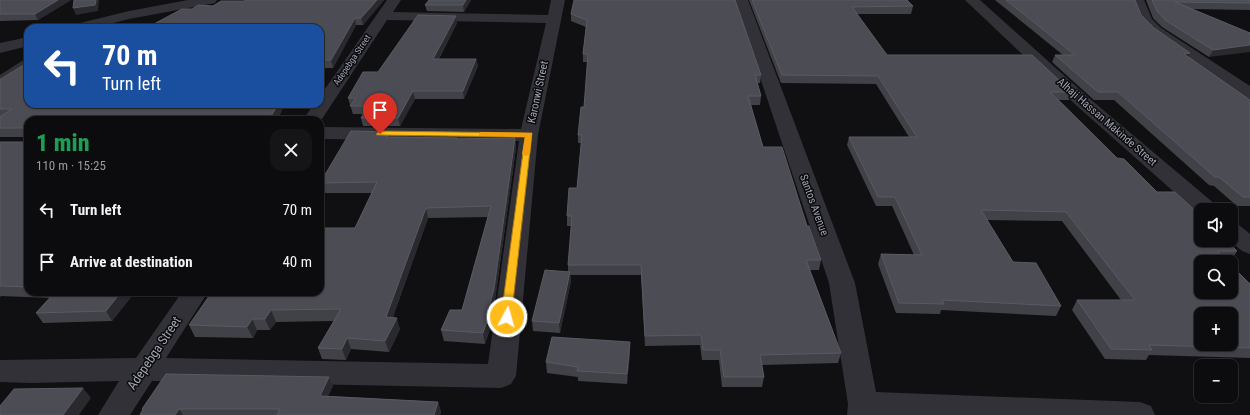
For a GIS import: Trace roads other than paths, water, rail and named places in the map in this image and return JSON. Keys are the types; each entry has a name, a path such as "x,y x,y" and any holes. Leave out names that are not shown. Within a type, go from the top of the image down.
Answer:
{"street":[{"path":"94,24 129,15 210,0"},
{"name":"Adepebga Street","path":"324,102 394,0"},
{"name":"Santos Avenue","path":"741,0 842,283 862,409"},
{"name":"Alhaji Hassan Makinde Street","path":"972,0 1083,102 1200,203"},
{"path":"1137,0 1146,20 1156,30 1250,94"},
{"path":"87,24 122,4"},
{"path":"382,16 556,9"},
{"name":"Karonwi Street","path":"142,369 501,376 529,135 556,9"},
{"path":"0,48 24,41"},
{"path":"0,82 24,67"},
{"path":"324,133 529,135"},
{"path":"1238,236 1250,246"},
{"name":"Adepebga Street","path":"113,415 142,369 192,296"},
{"path":"0,371 31,372 142,369"},
{"path":"862,409 1140,415"}]}
